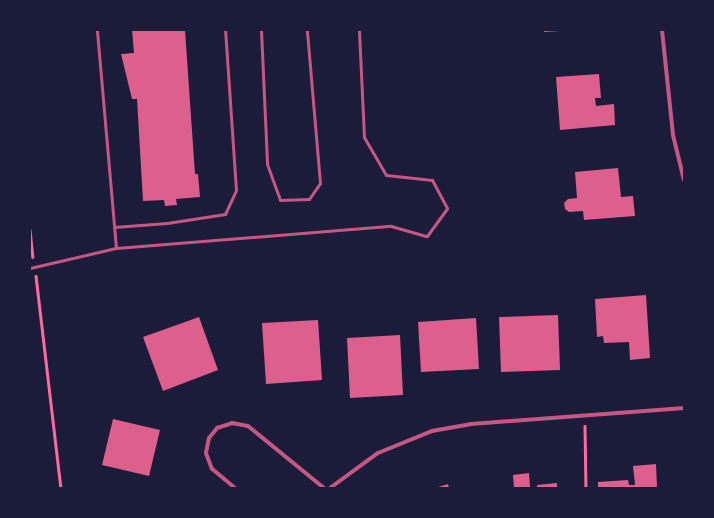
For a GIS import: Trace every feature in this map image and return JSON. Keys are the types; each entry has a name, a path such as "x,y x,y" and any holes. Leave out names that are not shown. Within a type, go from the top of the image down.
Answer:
{"street":[{"path":"662,30 673,135 684,180"},
{"path":"330,488 378,453 432,431 471,424 684,408"},
{"path":"235,488 212,469 206,453 209,438 217,428 232,423 248,426 324,488"}],"lane":[{"path":"97,30 116,248"},
{"path":"114,227 167,223 225,214 236,190 225,30"},
{"path":"261,30 267,164 280,200 308,199 320,183 307,30"},
{"path":"30,268 116,248 390,226 427,236 447,208 432,180 386,175 364,137 359,30"}],"path":[{"path":"30,230 61,488"},
{"path":"586,415 586,488"}],"building":[{"path":"132,30 185,30 195,174 198,174 200,197 176,199 177,205 165,206 164,200 143,201 137,99 132,99 121,54 134,53"},
{"path":"544,30 560,30 560,31 544,32"},
{"path":"599,74 601,98 595,98 596,106 614,104 615,125 560,130 556,77"},
{"path":"618,168 621,197 633,196 635,216 584,220 583,211 569,212 565,209 564,203 568,199 577,198 575,172"},
{"path":"646,295 650,358 630,360 629,342 604,343 603,336 597,337 595,299"},
{"path":"558,315 560,370 501,372 499,317"},
{"path":"199,317 218,370 163,391 143,337"},
{"path":"476,318 479,369 421,372 418,322"},
{"path":"318,320 322,380 266,384 262,323"},
{"path":"400,335 403,395 350,398 347,338"},
{"path":"113,419 160,430 149,476 102,465"},
{"path":"656,464 657,488 598,488 598,482 628,480 629,485 635,485 633,466"},
{"path":"529,473 530,488 514,488 513,475"},
{"path":"557,483 557,488 537,488 537,485"},
{"path":"448,484 449,488 435,488"}]}
